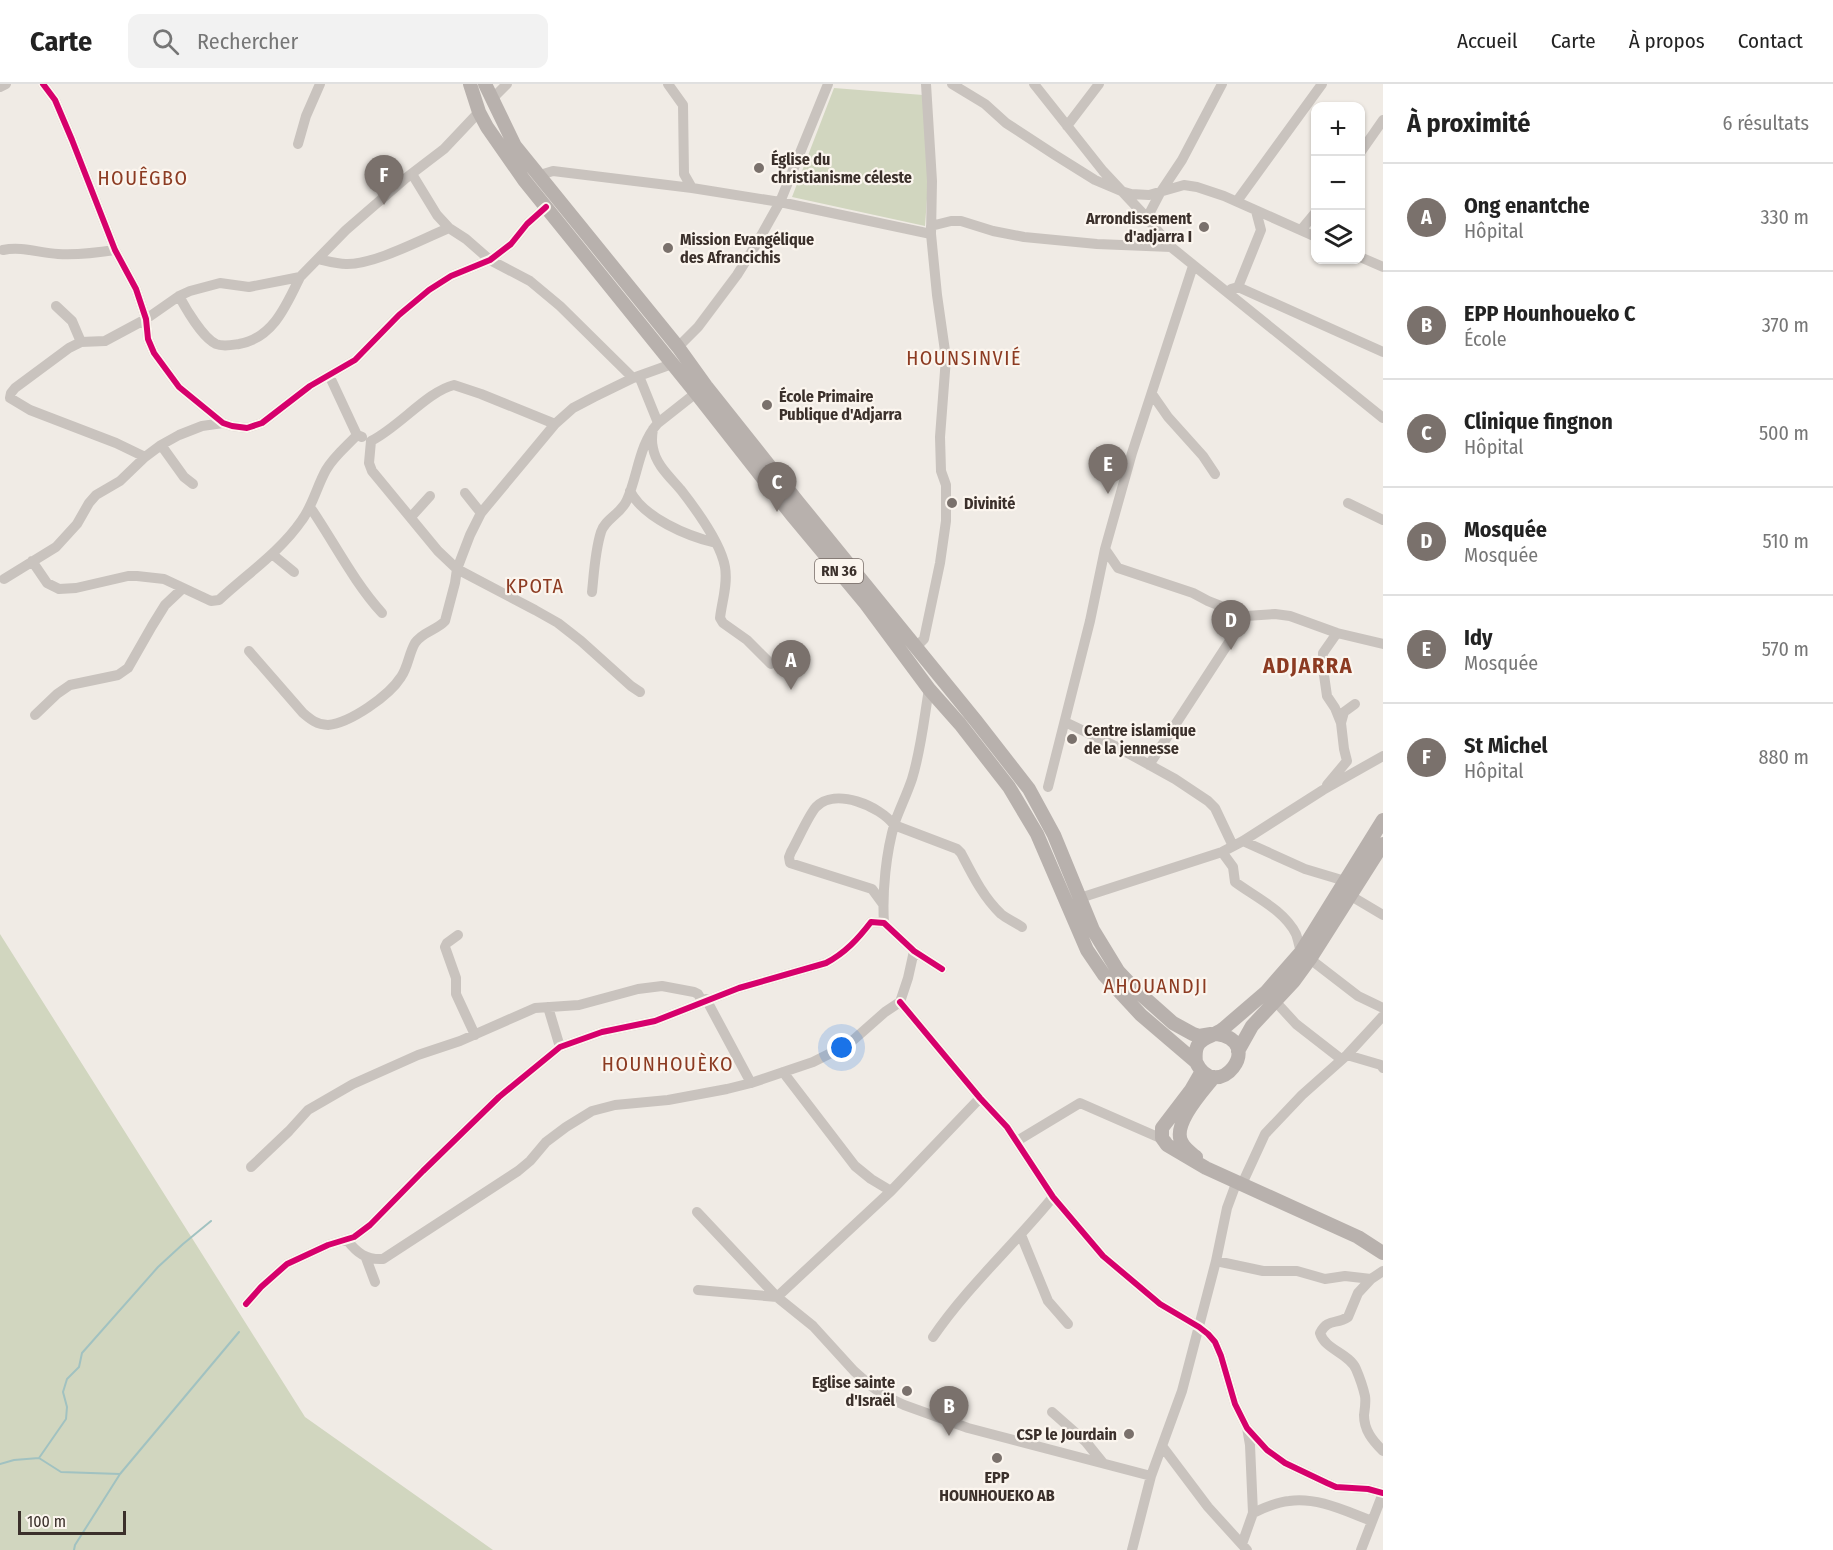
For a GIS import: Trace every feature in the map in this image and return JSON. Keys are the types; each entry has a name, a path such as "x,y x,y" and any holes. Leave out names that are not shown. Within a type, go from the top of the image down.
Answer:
{"main road":[{"name":"RN 36","path":"470,84 479,112 495,140 546,207 791,514 866,604 929,689 960,724 1009,788 1037,834 1087,950 1104,975 1141,1015 1204,1070"},
{"name":"RN 36","path":"485,84 515,146 678,347 798,502 1029,789 1049,825 1093,930 1118,971 1157,1011 1181,1029 1199,1036 1214,1034"},
{"path":"1383,820 1345,881 1305,956 1294,981 1252,1026 1238,1051 1238,1061 1233,1070 1224,1076 1204,1070 1195,1053 1203,1038 1214,1034 1266,992 1305,956 1352,896 1383,844"},
{"path":"1214,1034 1230,1038 1238,1051"},
{"path":"1204,1070 1180,1129 1181,1141 1206,1168"},
{"path":"1204,1070 1162,1128 1162,1138 1167,1145 1206,1168 1358,1236 1383,1252"}],"street":[{"path":"0,87 6,84"},
{"path":"43,84 55,100 94,201 115,250 136,289 146,319 148,339 165,370 179,387 224,423 232,426 247,428 262,423 310,386 355,360 399,315 429,290 451,276 490,260 511,244 527,224 546,207"},
{"path":"298,144 306,116 320,84"},
{"path":"492,99 507,84"},
{"path":"668,84 683,105 684,174 692,188"},
{"path":"678,347 698,327 737,275 780,202 828,84"},
{"path":"916,647 924,639 946,521 946,485 941,471 940,437 946,358 931,230 932,181 926,84"},
{"path":"952,84 985,104 1006,123 1055,155 1095,180 1121,191 1140,195 1160,193 1184,185 1211,191 1311,235"},
{"path":"1067,126 1099,84"},
{"path":"1147,218 1182,160 1222,84"},
{"path":"1237,201 1322,84"},
{"path":"1036,85 1121,191 1172,247 1383,418"},
{"path":"179,296 207,338 214,344 222,346 249,342 262,336 281,314 300,278 346,230 444,149 479,112"},
{"path":"1365,146 1383,120"},
{"path":"1182,160 1180,178 1184,185"},
{"path":"540,175 553,171 692,188 931,230 951,221 961,221 993,231 1024,237 1097,244 1172,247"},
{"path":"412,174 437,215 449,228 490,260 530,281 636,377 655,426 652,442 656,458 663,470 697,511 721,552 726,578 720,618 771,664"},
{"path":"1238,287 1261,230 1256,211"},
{"path":"1301,230 1311,218"},
{"path":"1261,230 1281,221"},
{"path":"318,259 346,264 357,263 381,257 449,228"},
{"path":"3,250 14,247 56,254 81,255 115,250"},
{"path":"1365,259 1383,267"},
{"path":"1048,787 1090,621 1105,549 1132,453 1193,266"},
{"path":"145,458 116,443 30,410 10,398 11,393 54,358 81,342 105,341 146,319 179,296 220,283 249,287 300,278"},
{"path":"1225,291 1238,287 1383,352"},
{"path":"56,306 72,321 81,342"},
{"path":"249,651 303,713 314,722 327,725 365,710 401,678 416,642 445,621 457,569 481,513 555,424 573,408 594,396 672,364"},
{"path":"329,375 357,435 370,441 383,435 436,393 454,385 555,424"},
{"path":"592,592 600,533 605,523 622,508 630,491 640,457 655,426 696,393"},
{"path":"1152,394 1173,424 1191,442 1215,474"},
{"path":"4,579 56,547 77,524 88,503 96,495 120,481 161,445 202,426 224,423"},
{"path":"32,561 47,583 59,589 76,588 128,576 165,579 216,601 258,568 302,520 327,468 357,435"},
{"path":"370,441 369,463 372,471 438,551 457,569 558,623 640,692"},
{"path":"161,445 184,477 193,484"},
{"path":"630,491 639,505 670,524 685,533 716,543"},
{"path":"465,493 481,513"},
{"path":"411,517 430,496"},
{"path":"1348,503 1383,520"},
{"path":"310,507 362,589 382,613"},
{"path":"1105,549 1118,568 1193,593 1208,602 1246,616 1275,614 1290,616 1337,633 1383,644"},
{"path":"272,554 294,572"},
{"path":"1097,579 1118,568"},
{"path":"35,715 70,685 118,675 128,668 165,605 183,588"},
{"path":"1149,765 1246,616"},
{"path":"1323,790 1347,761 1341,723 1327,696 1323,668 1323,653 1337,633"},
{"path":"884,923 883,904 888,852 894,825 912,777 920,747 929,689"},
{"path":"1341,723 1344,712 1355,704"},
{"path":"1065,722 1175,778 1212,804 1238,843 1305,869 1345,881"},
{"path":"1080,898 1222,852 1383,756"},
{"path":"883,904 872,889 790,863 789,858 813,812 823,801 841,799 862,803 888,817 894,825 957,849 976,883 997,910 1022,927"},
{"path":"1222,852 1233,867 1235,882 1280,913 1297,935 1305,956 1358,996 1383,1008"},
{"path":"1352,896 1383,915"},
{"path":"246,1304 287,1264 361,1233 500,1097 560,1047 602,1032 655,1021 704,1000 796,970 826,963 850,947 872,922 884,923 914,951 942,969"},
{"path":"458,935 445,946 456,978 456,994 475,1035"},
{"path":"347,1240 366,1258 382,1259 524,1167 546,1142 592,1111 615,1105 681,1099 751,1083 813,1062 841,1048 852,1042 885,1012 900,1002 914,951"},
{"path":"251,1167 308,1110 353,1084 418,1054 475,1035 535,1008 579,1005 638,989 663,986 698,994 704,1000 751,1083"},
{"path":"1275,1001 1296,1024 1344,1057 1382,1066"},
{"path":"900,1002 1007,1127 1053,1197 1103,1256 1160,1304 1199,1327 1215,1342 1235,1404 1247,1428 1267,1450 1310,1477 1336,1487 1368,1488 1383,1493 1361,1550"},
{"path":"548,1007 560,1047"},
{"path":"1132,1550 1151,1476 1182,1391 1216,1261 1227,1208 1265,1134 1383,1017"},
{"path":"783,1072 855,1166 891,1191"},
{"path":"698,1290 777,1297 891,1191 980,1098"},
{"path":"1017,1141 1080,1103 1164,1141 1181,1141"},
{"path":"933,1337 965,1294 1021,1235 1053,1197"},
{"path":"697,1212 777,1297 813,1326 854,1371 885,1395 904,1405 968,1428 1151,1476"},
{"path":"1021,1235 1048,1301 1068,1324"},
{"path":"366,1258 375,1282"},
{"path":"1216,1261 1263,1271 1298,1271 1325,1279 1345,1276 1371,1279"},
{"path":"1383,1271 1371,1279 1358,1293 1348,1317 1326,1324 1320,1333 1325,1342 1353,1363 1357,1370 1365,1395 1364,1423 1374,1443 1383,1451"},
{"path":"1052,1412 1086,1442 1103,1463"},
{"path":"1244,1547 1253,1513 1247,1428"},
{"path":"1162,1446 1208,1507 1244,1547"},
{"path":"1253,1513 1288,1501 1307,1500 1324,1503 1372,1521"}],"green space":[{"path":"834,88 923,95 929,171 925,226 792,197"},
{"path":"0,934 305,1417 493,1550 0,1550"}],"waterway":[{"path":"39,1458 66,1419 67,1407 63,1392 67,1379 79,1367 82,1353 158,1267 211,1221"},
{"path":"74,1550 120,1474 239,1332"},
{"path":"0,1464 14,1460 39,1458 61,1472 120,1474"}],"cycle path":[{"path":"43,84 55,100 115,250 136,289 146,319 148,339 154,353 179,387 223,423 232,426 247,428 262,423 310,386 355,360 399,315 429,290 451,276 490,260 511,244 527,224 546,207"},
{"path":"246,1304 287,1264 328,1245 354,1237 370,1225 499,1097 560,1047 602,1032 655,1021 739,988 826,963 851,945 871,922 884,923 914,951 942,969"},
{"path":"900,1002 1007,1127 1053,1197 1103,1256 1160,1304 1199,1327 1215,1342 1235,1404 1247,1428 1267,1450 1285,1463 1336,1487 1368,1489 1383,1493"}],"place":[{"name":"Église du christianisme céleste","path":"759,168"},
{"name":"St Michel","path":"384,205"},
{"name":"Arrondissement d'adjarra I","path":"1204,227"},
{"name":"Mission Evangélique des Afrancichis","path":"668,248"},
{"name":"École Primaire Publique d'Adjarra","path":"767,405"},
{"name":"Idy","path":"1108,494"},
{"name":"Divinité","path":"952,503"},
{"name":"Clinique fingnon","path":"777,512"},
{"name":"Mosquée","path":"1231,650"},
{"name":"Ong enantche","path":"791,690"},
{"name":"Centre islamique de la jennesse","path":"1072,739"},
{"name":"Eglise sainte d'Israël","path":"907,1391"},
{"name":"CSP le Jourdain","path":"1129,1434"},
{"name":"EPP Hounhoueko C","path":"949,1436"},
{"name":"EPP HOUNHOUEKO AB","path":"997,1458"}],"district":[{"name":"HOUÊGBO","path":"143,178"},
{"name":"HOUNSINVIÉ","path":"964,358"},
{"name":"KPOTA","path":"535,586"},
{"name":"ADJARRA","path":"1308,665"},
{"name":"AHOUANDJI","path":"1156,986"},
{"name":"HOUNHOUÈKO","path":"668,1064"}]}
